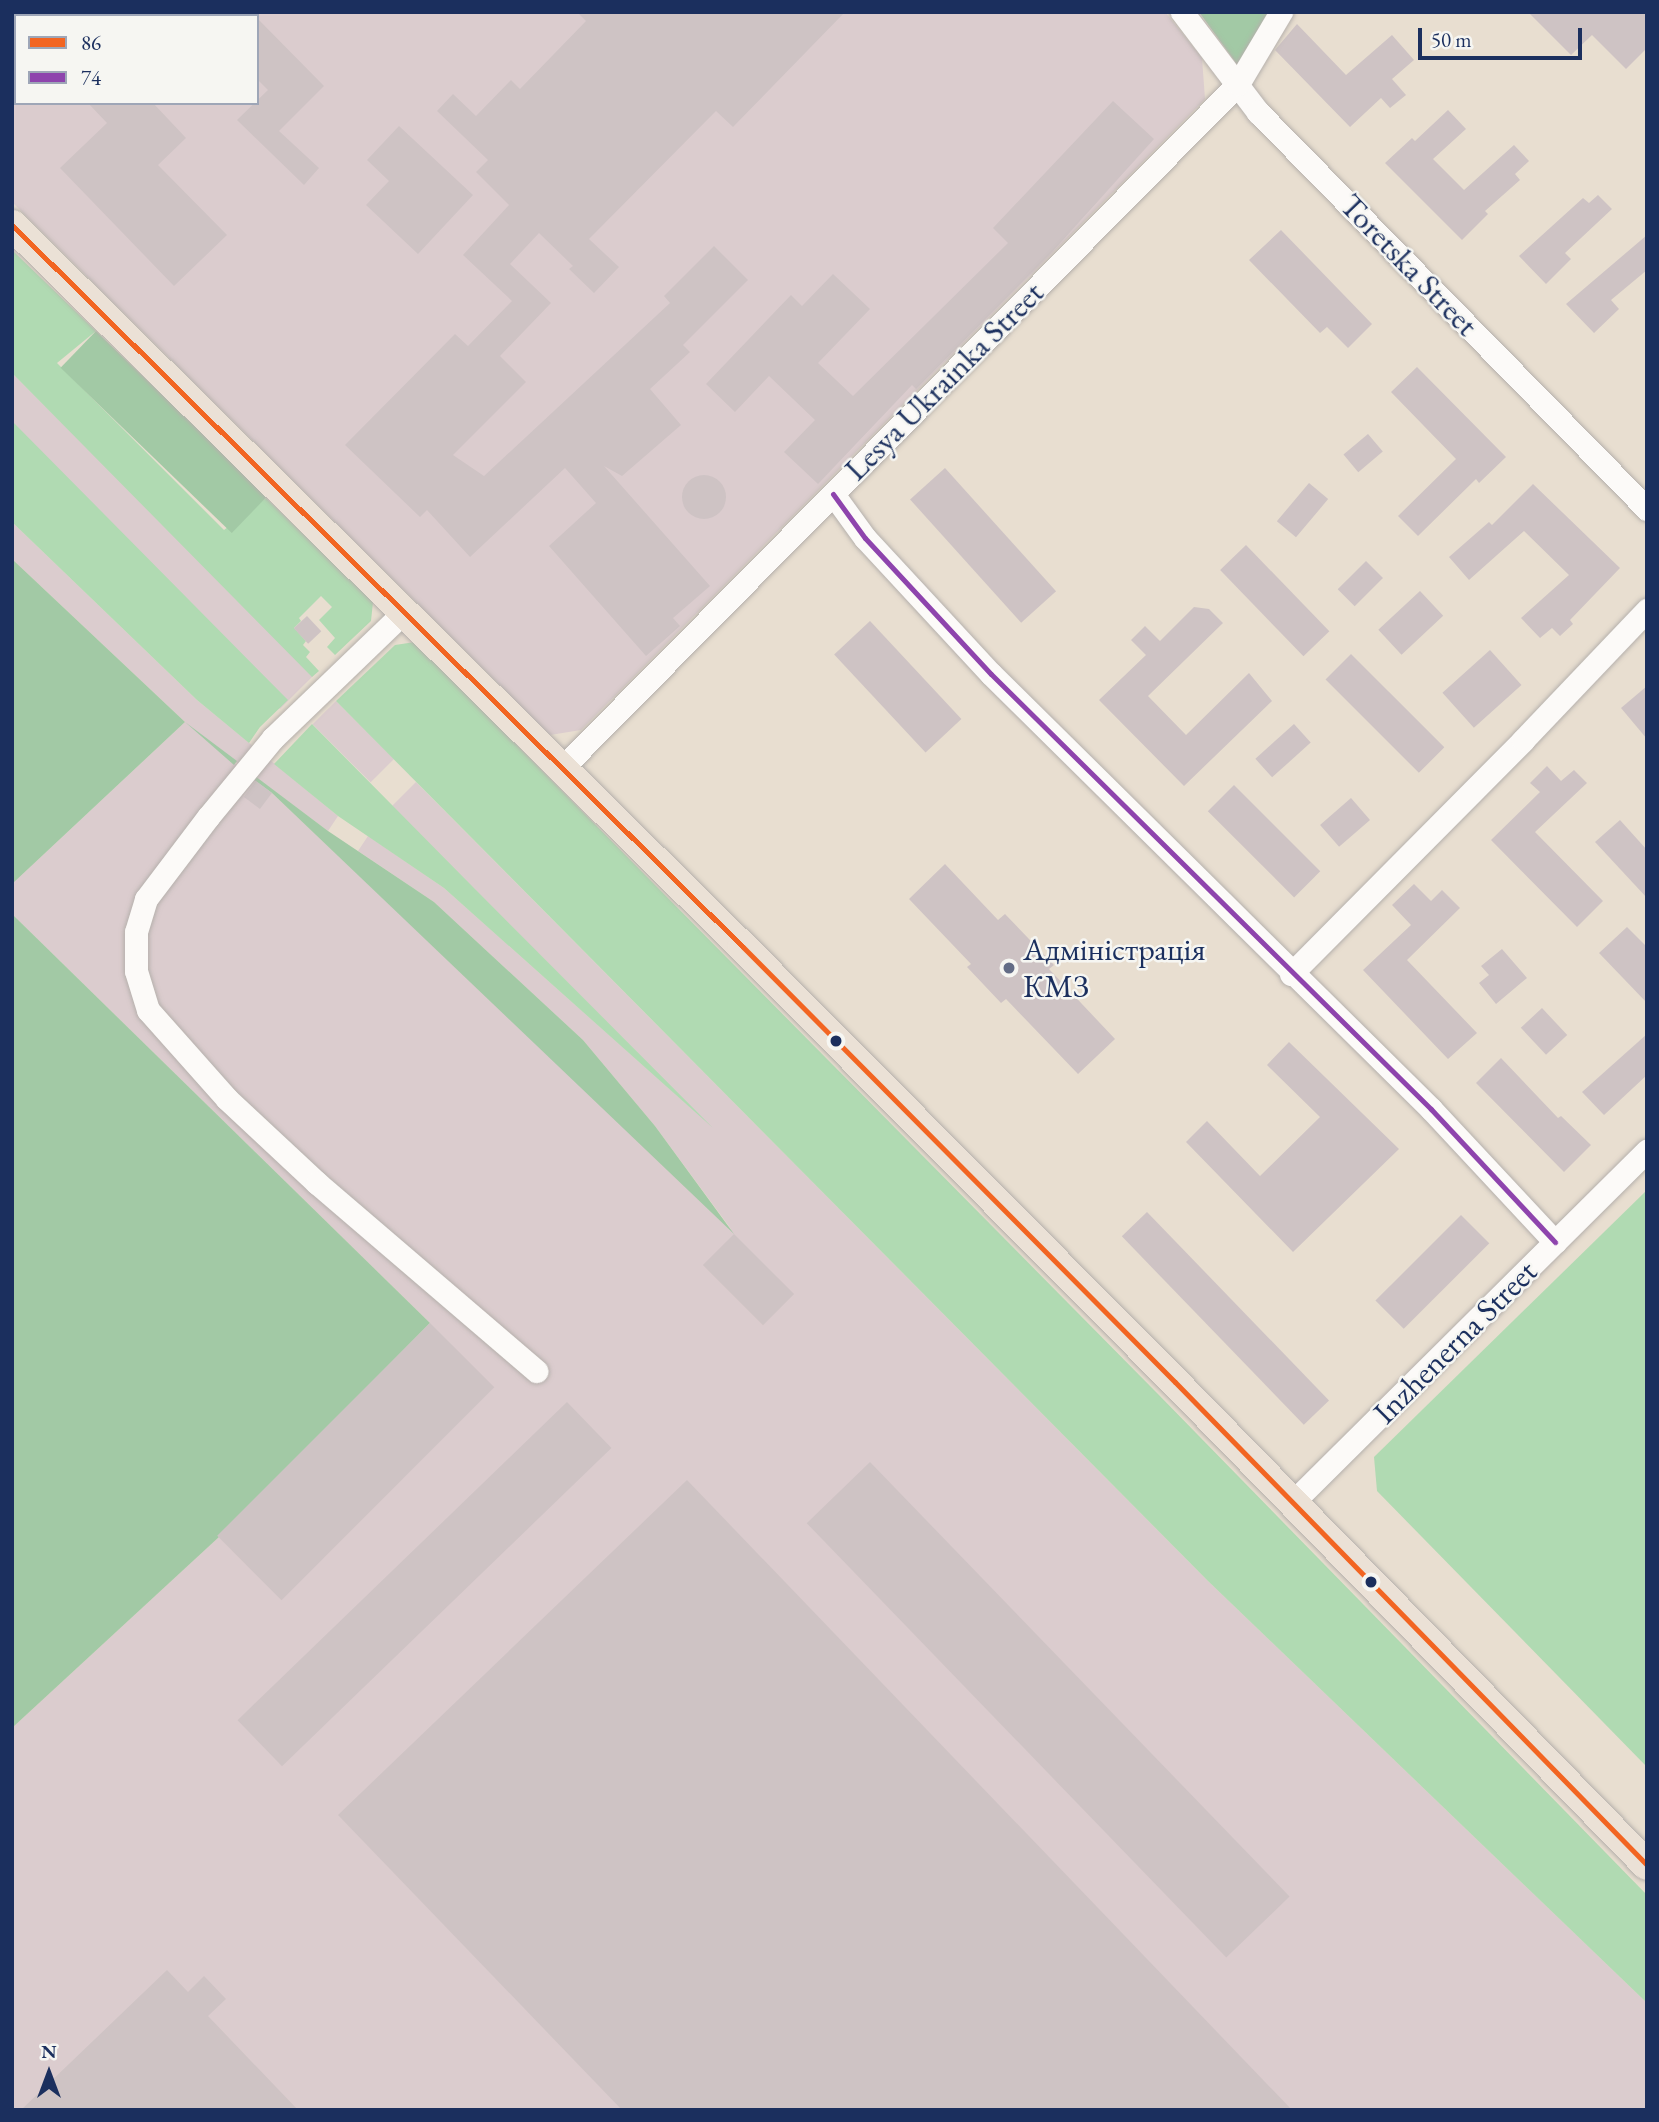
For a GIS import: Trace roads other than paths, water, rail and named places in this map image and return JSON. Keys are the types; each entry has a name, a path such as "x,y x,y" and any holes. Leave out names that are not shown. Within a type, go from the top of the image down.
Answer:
{"main road":[{"path":"12,225 562,768 1293,1503 1647,1866"}],"street":[{"name":"Toretska Street","path":"1182,12 1258,112 1647,509"},
{"name":"Lesya Ukrainka Street","path":"562,768 1238,84 1281,12"},
{"path":"833,494 865,538 991,674 1431,1109 1555,1242"},
{"path":"1292,974 1647,610"},
{"path":"405,611 274,738 208,817 146,899 135,932 135,971 148,1010 227,1098 317,1183 536,1371"},
{"name":"Inzhenerna Street","path":"1293,1503 1647,1151"}],"place":[{"name":"Адміністрація КМЗ","path":"1009,968"}]}
